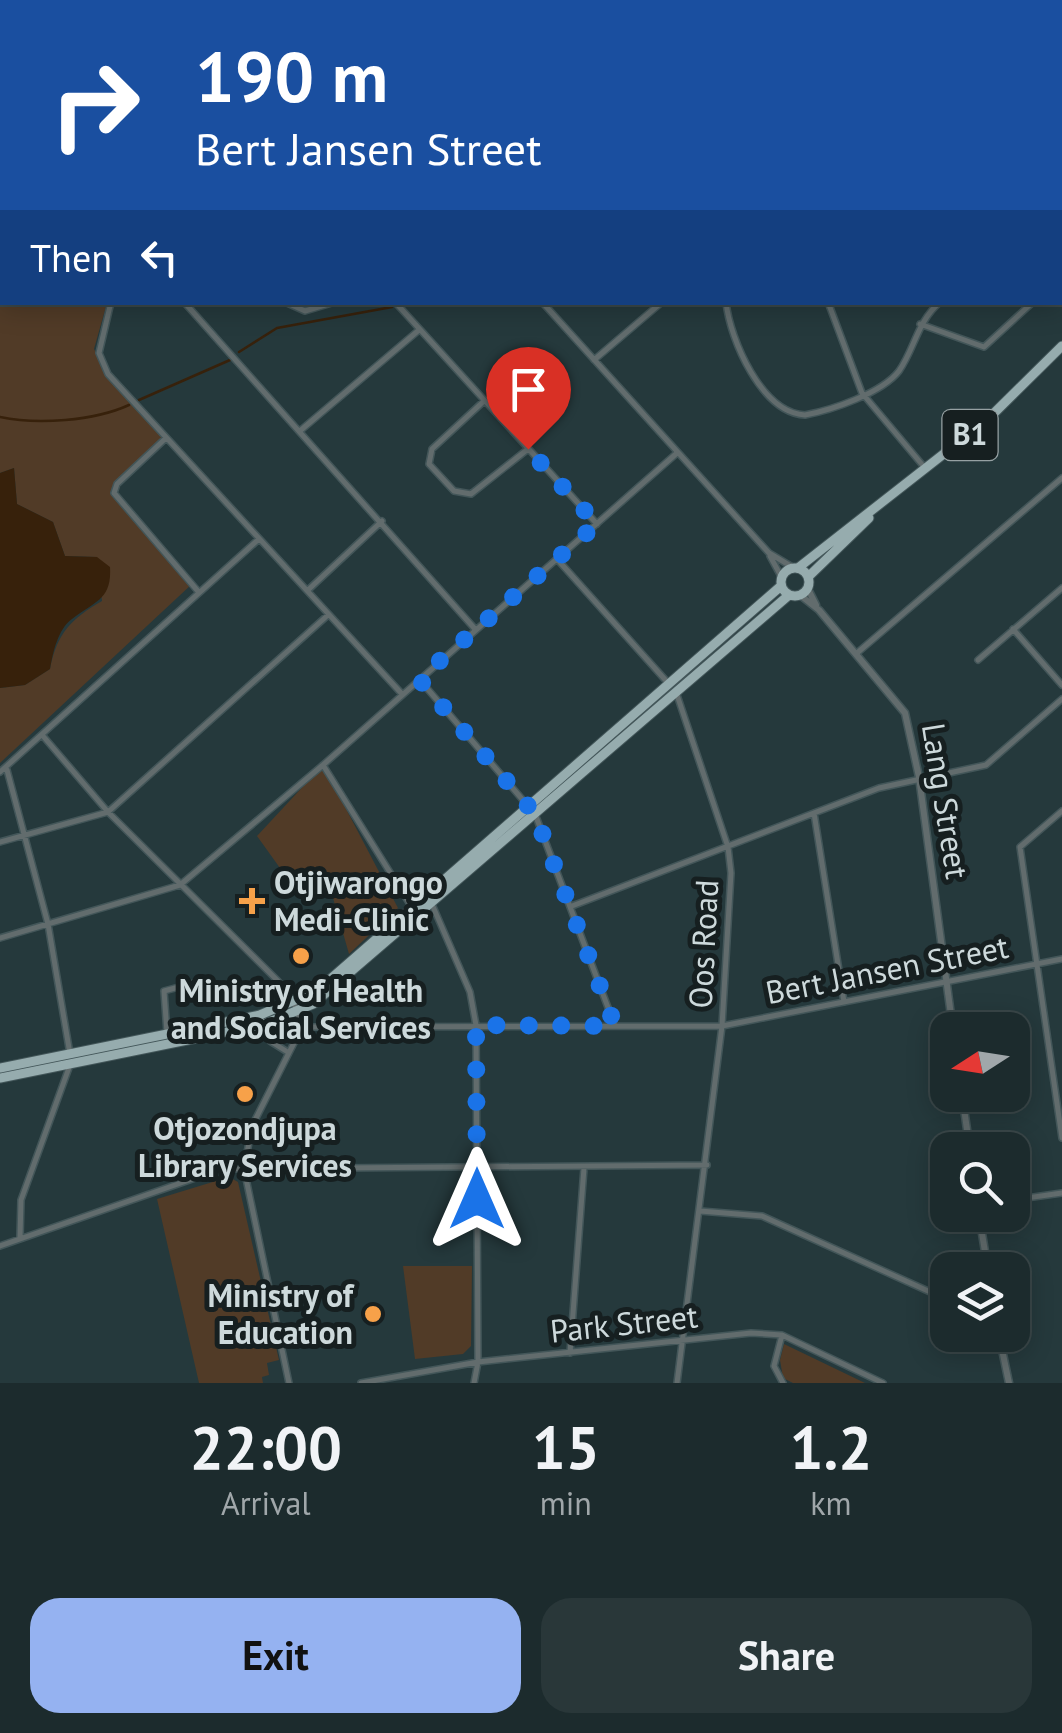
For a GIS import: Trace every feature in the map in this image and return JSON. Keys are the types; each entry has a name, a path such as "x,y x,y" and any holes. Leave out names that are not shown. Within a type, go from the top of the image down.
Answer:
{"highway":[{"name":"B1","path":"0,1078 70,1052 261,1020 340,985 673,688 796,568 870,516 987,420 1062,346"},
{"name":"B1","path":"808,577 870,516"},
{"path":"782,582 799,593 808,577 796,568"},
{"name":"B1","path":"673,688 799,593"},
{"name":"B1","path":"296,1007 329,983 411,906 532,811"},
{"name":"B1","path":"0,1068 70,1064 231,1025"}],"street":[{"path":"110,305 99,354 108,374 402,694"},
{"path":"187,305 474,628"},
{"path":"192,310 197,305"},
{"path":"292,305 305,311 325,305"},
{"path":"397,305 597,524"},
{"path":"545,305 769,553 796,568"},
{"path":"594,360 658,305"},
{"path":"727,305 735,347 779,406 806,415 862,393 899,371 920,324 937,305"},
{"path":"829,305 862,393 927,470"},
{"path":"920,324 984,347 1030,305"},
{"path":"301,430 418,330"},
{"path":"484,401 432,449 430,464 454,491 471,494 528,449"},
{"path":"166,438 117,484 114,494 198,590"},
{"path":"0,938 180,885 323,765 677,453"},
{"path":"857,652 1062,478"},
{"path":"308,590 382,521"},
{"path":"20,1237 20,1200 70,1064 70,1052 48,924 26,834 3,771 258,539"},
{"path":"769,553 782,582"},
{"name":"Oos Road","path":"557,560 673,688 728,846 731,873 722,1026 678,1383"},
{"path":"978,660 1062,588"},
{"name":"Lang Street","path":"799,593 819,610 902,705 919,777 951,1012"},
{"path":"0,842 108,812 328,615"},
{"path":"1013,629 1062,685"},
{"path":"419,679 532,811 572,906 615,1026"},
{"path":"572,906 919,777 986,765 1062,700"},
{"path":"43,736 108,812 278,981 296,1007 302,1027 252,1126 244,1168 289,1383"},
{"path":"323,765 411,906"},
{"path":"1062,811 1020,844 1062,1138"},
{"path":"814,813 844,1002"},
{"path":"431,902 470,992 476,1025 478,1362 474,1383"},
{"name":"Bert Jansen Street","path":"302,1027 722,1026 946,978 1062,959"},
{"path":"167,1033 164,991 201,981"},
{"path":"261,1020 270,1041 287,1052"},
{"path":"0,1246 207,1172 244,1168 706,1165"},
{"path":"570,1353 584,1168"},
{"path":"1030,1197 1062,1192"},
{"path":"700,1211 762,1216 930,1292"},
{"name":"Park Street","path":"361,1383 478,1362 751,1334 782,1336 883,1383"},
{"path":"782,1336 774,1366 784,1383"},
{"path":"1003,1352 1008,1383"}],"shaded area":[{"path":"0,305 106,305 94,349 102,364 166,438 117,484 114,494 192,584 0,763 0,688 25,685 50,669 67,628 102,601 97,557 65,556 53,522 17,504 14,468 0,473"},
{"path":"14,468 17,504 53,522 65,556 97,557 110,567 110,578 100,599 63,629 50,669 25,685 0,688 0,473"},
{"path":"323,765 398,908 349,954 333,898 323,884 290,882 257,836"},
{"path":"229,1177 238,1182 279,1360 267,1363 269,1375 262,1377 263,1383 199,1383 157,1199"},
{"path":"403,1266 472,1266 471,1346 463,1354 415,1359"},
{"path":"784,1344 865,1383 793,1383 783,1378 780,1360"}],"waterway":[{"path":"239,352 277,328 392,307"},
{"path":"139,400 230,360"},
{"path":"0,417 65,420 129,405"}],"place":[{"name":"Otjiwarongo Medi-Clinic","path":"252,901"},
{"name":"Ministry of Health and Social Services","path":"301,956"},
{"name":"Otjozondjupa Library Services","path":"245,1094"},
{"name":"Ministry of Education","path":"373,1314"}],"route":[{"path":"477,1199 476,1025 615,1026 535,814 419,679 597,524 528,449"}]}
